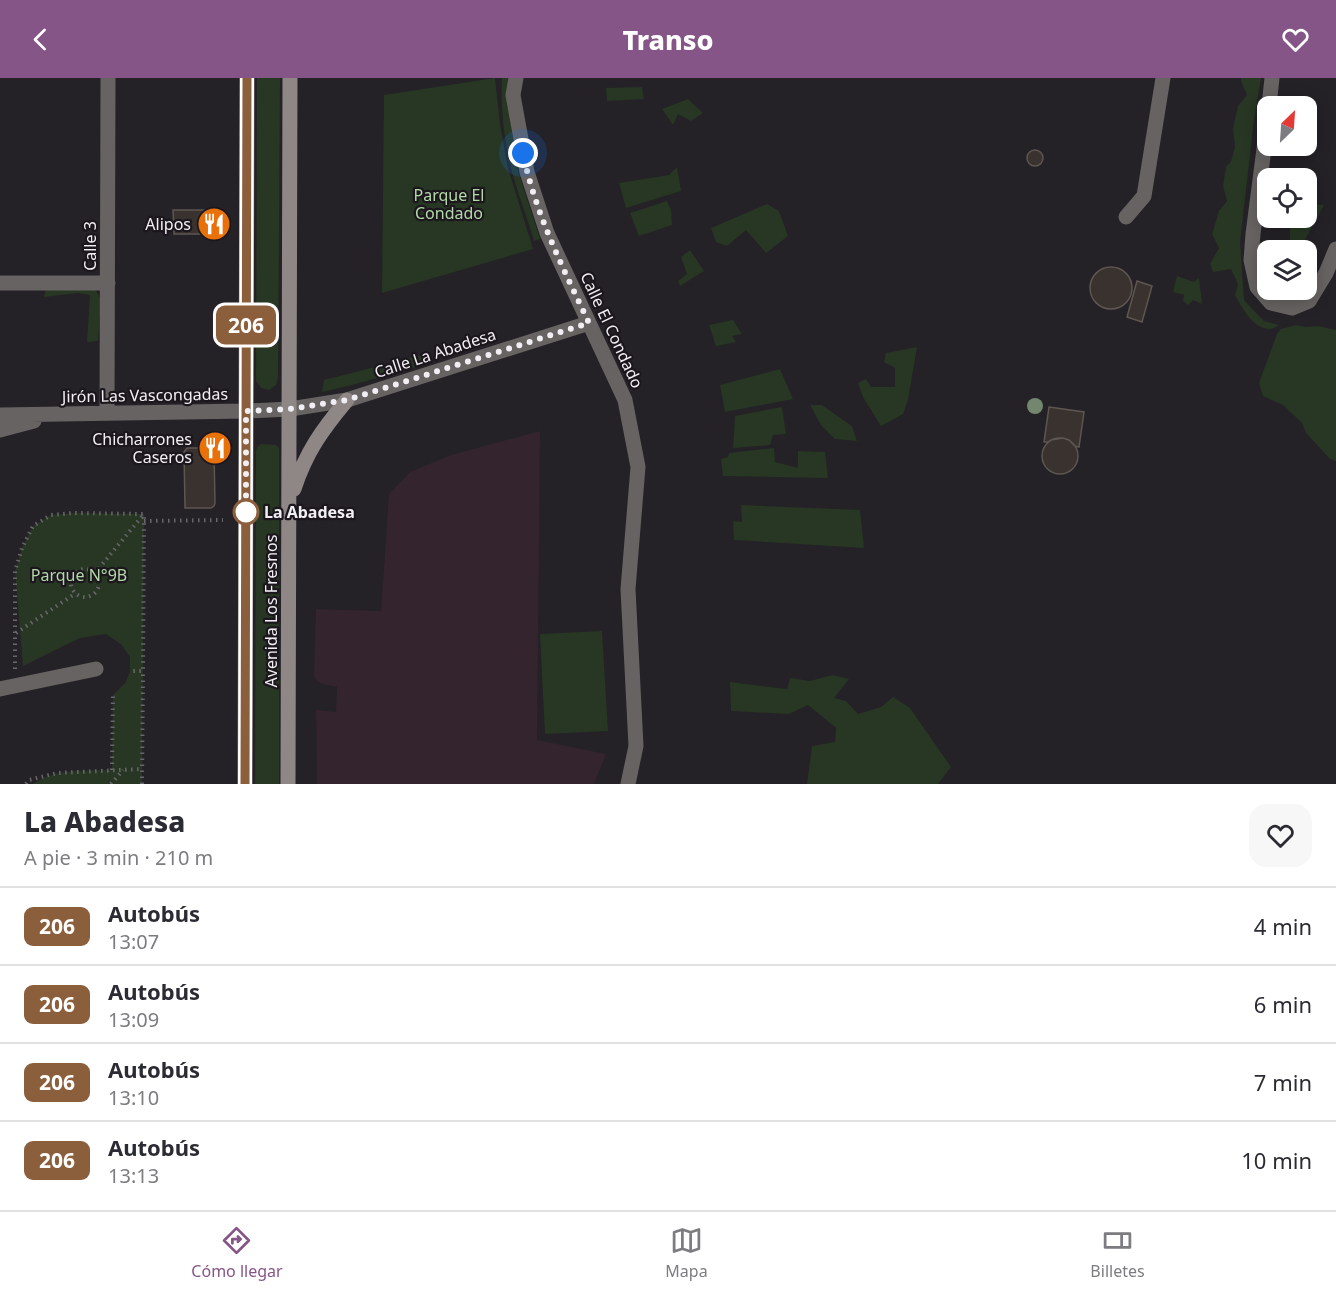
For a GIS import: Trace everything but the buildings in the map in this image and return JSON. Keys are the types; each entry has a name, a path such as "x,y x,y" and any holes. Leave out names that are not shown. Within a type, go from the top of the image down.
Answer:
{"main road":[{"name":"Avenida Los Fresnos","path":"245,784 247,78"},
{"name":"Avenida Los Fresnos","path":"288,784 290,78"},
{"path":"289,503 308,454 323,429 347,400"}],"street":[{"name":"Calle 3","path":"107,413 108,78"},
{"name":"Calle El Condado","path":"516,78 513,94 527,172 547,233 625,399 638,467 628,589 636,746 628,784"},
{"path":"1126,217 1144,196 1163,78"},
{"path":"1270,96 1272,78"},
{"path":"1263,156 1251,260 1257,287 1271,303 1292,308 1309,301 1326,273 1336,249"},
{"path":"0,283 108,283"},
{"name":"Calle La Abadesa","path":"290,409 347,400 589,323"},
{"name":"Jirón Las Vascongadas","path":"0,415 290,409"},
{"path":"0,430 57,414"},
{"path":"0,689 96,669"}],"path":[{"path":"142,784 144,514"},
{"path":"95,573 144,514"},
{"path":"15,669 15,571 22,548 33,526 51,515 144,514"},
{"path":"144,521 223,520"},
{"path":"81,569 95,573 99,580 98,589 92,595 84,596 76,593 72,584 74,575 81,569"},
{"path":"15,633 76,593"},
{"path":"130,671 143,671"},
{"path":"112,770 113,695"},
{"path":"26,784 29,780 57,773 142,769"},
{"path":"111,784 123,770"}],"shaded area":[{"path":"540,431 537,740 606,754 594,784 317,784 316,710 336,712 337,687 317,681 314,675 316,609 381,611 389,494 410,472 451,455"}],"green space":[{"path":"257,78 280,78 278,378 276,385 269,390 261,388 256,381"},
{"name":"Parque El Condado","path":"495,78 508,168 533,249 382,293 384,95"},
{"path":"502,78 508,78 507,94 517,168 540,239 534,241 508,155 504,129"},
{"path":"1241,78 1261,78 1240,242 1244,300 1264,321 1279,325 1271,329 1259,326 1245,312 1235,295 1238,284 1231,269 1213,272 1210,264 1219,248 1212,234 1219,211 1227,201 1223,186 1226,167 1231,161 1235,147 1233,128 1238,106 1247,95"},
{"path":"642,87 644,99 607,101 606,88"},
{"path":"688,99 703,113 691,121 678,114 673,125 662,109"},
{"path":"677,167 681,191 626,208 619,183 669,175"},
{"path":"667,201 671,210 672,225 639,236 630,213"},
{"path":"767,204 779,211 788,236 766,253 746,230 727,246 716,242 711,228"},
{"path":"1317,205 1324,205 1317,218"},
{"path":"1290,228 1311,228 1305,240 1290,240"},
{"path":"690,250 704,271 680,286 678,281 687,274 681,257"},
{"path":"1177,276 1194,282 1199,278 1202,304 1193,300 1188,305 1183,301 1184,295 1173,292"},
{"path":"46,288 95,289 101,300 98,341 87,342 90,295 78,293 44,297"},
{"path":"733,320 742,334 732,336 736,342 716,346 709,325"},
{"path":"1296,325 1336,330 1336,461 1330,459 1306,433 1302,423 1283,405 1263,396 1259,383 1277,334 1281,329"},
{"path":"917,347 908,400 903,414 881,426 863,397 858,383 866,379 871,387 895,387 895,368 884,362 886,353"},
{"path":"422,355 423,365 322,392 324,380"},
{"path":"780,369 793,399 725,412 720,385"},
{"path":"810,405 822,405 852,426 857,441 835,439 821,425"},
{"path":"782,407 786,434 773,435 770,445 733,448 735,416"},
{"path":"261,444 276,445 279,448 279,784 255,784 256,451"},
{"path":"774,448 775,462 798,468 798,451 825,452 828,478 723,476 721,459 728,457 729,453"},
{"path":"741,505 860,510 864,548 734,540 733,521 742,522"},
{"name":"Parque N°9B","path":"144,514 142,784 33,784 61,773 112,770 113,695 126,682 130,671 130,657 121,644 106,634 80,638 23,666 15,571 22,548 33,526 51,515"},
{"path":"602,631 608,731 545,734 540,634"},
{"path":"832,675 849,679 834,698 846,701 858,714 881,707 893,697 910,708 951,767 938,784 807,784 812,746 835,742 836,728 808,705 789,714 731,711 730,682 787,689 790,678 810,681"}],"bus line":[{"name":"206","path":"245,784 247,78"}],"place":[{"name":"Alipos","path":"214,224"},
{"name":"Chicharrones Caseros","path":"215,448"},
{"name":"La Abadesa","path":"246,512"}],"route":[{"path":"246,512 246,520 246,411 290,409 347,400 589,323 547,233 523,153"}]}
